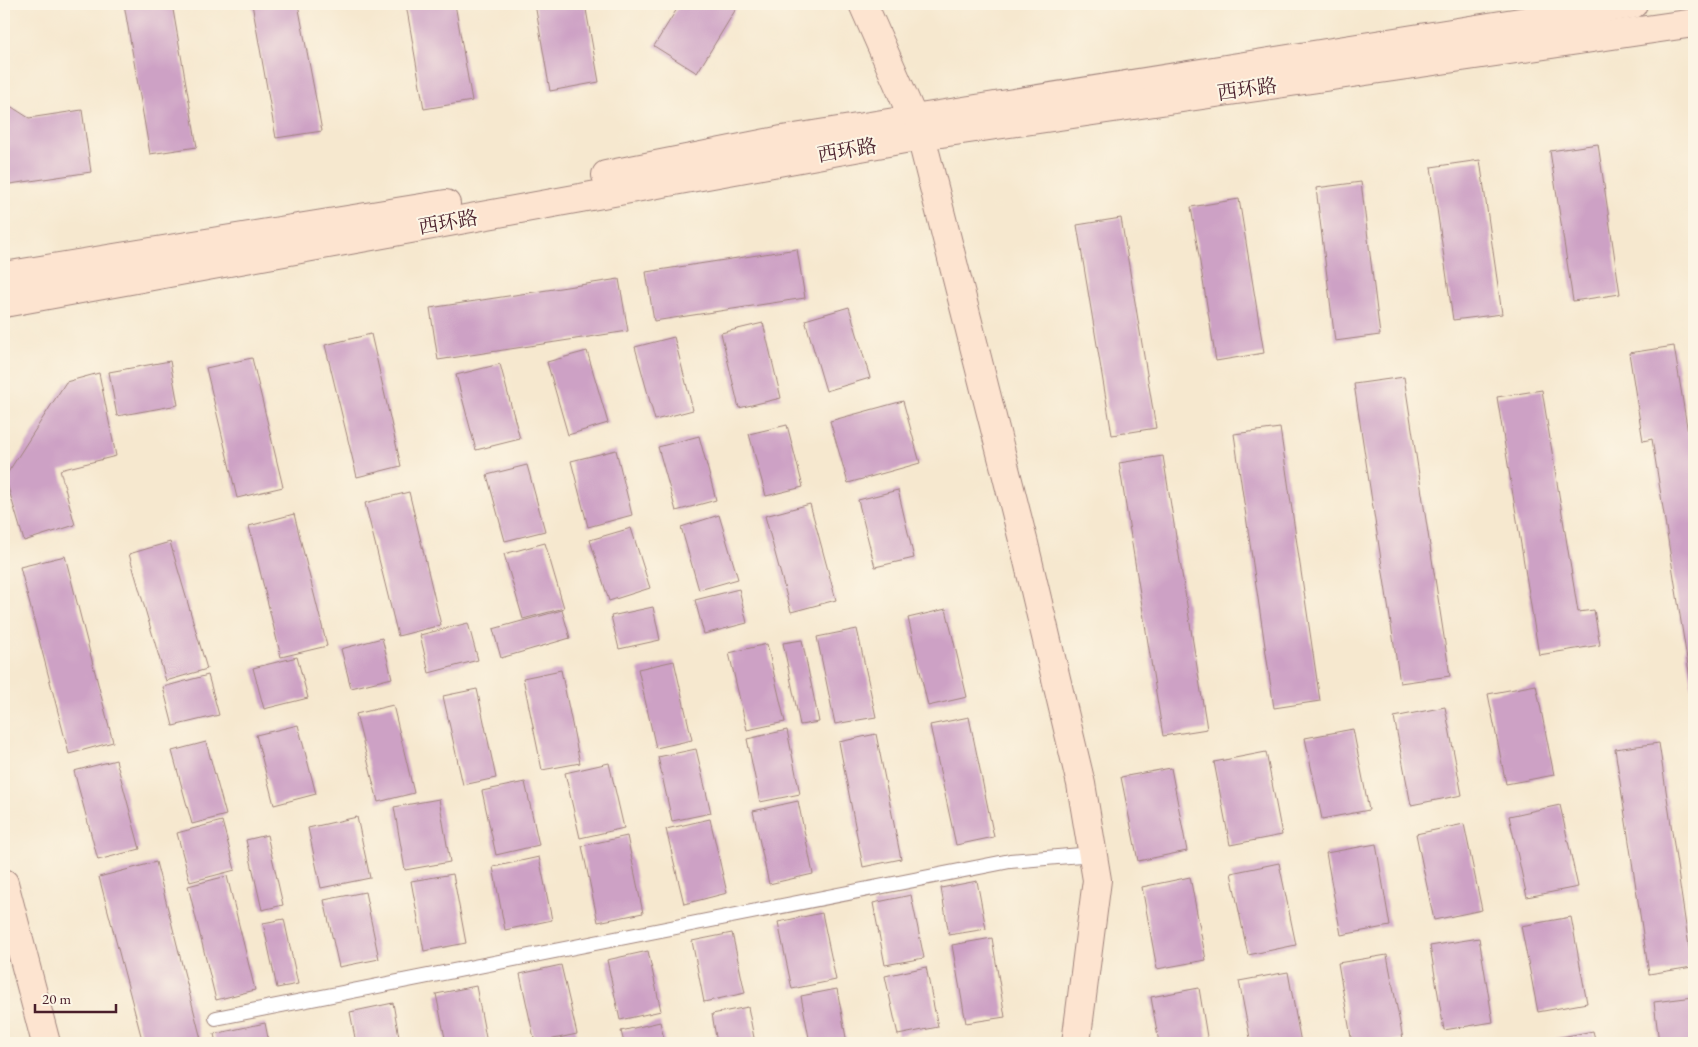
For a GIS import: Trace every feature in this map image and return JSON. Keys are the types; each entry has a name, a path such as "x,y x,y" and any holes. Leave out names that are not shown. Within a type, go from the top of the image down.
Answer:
{"street":[{"path":"863,4 917,128 1024,544 1081,784 1097,880 1076,1043"},
{"name":"西环路","path":"4,303 917,128 1633,4"},
{"name":"西环路","path":"4,276 513,193 782,140 917,128 1694,23"},
{"path":"4,883 46,1043"}],"lane":[{"path":"216,1018 1010,861 1093,854"}],"building":[{"path":"124,4 172,4 197,147 150,154"},
{"path":"252,4 298,4 322,131 276,138"},
{"path":"406,4 455,4 472,101 424,109"},
{"path":"535,4 585,4 599,82 550,91"},
{"path":"680,4 739,4 697,73 654,46"},
{"path":"4,102 29,118 82,110 91,172 10,184 4,179"},
{"path":"1598,144 1620,294 1573,301 1550,151"},
{"path":"1480,160 1502,314 1453,320 1431,167"},
{"path":"1361,182 1380,335 1335,341 1316,188"},
{"path":"1239,199 1264,353 1216,361 1191,207"},
{"path":"1121,218 1156,428 1112,435 1077,225"},
{"path":"797,249 805,298 654,321 646,272"},
{"path":"619,279 628,331 438,360 430,308"},
{"path":"849,307 870,378 826,391 805,320"},
{"path":"763,323 781,398 739,408 721,333"},
{"path":"371,334 401,466 357,477 325,345"},
{"path":"674,337 693,410 655,420 635,347"},
{"path":"1674,346 1688,433 1694,431 1693,697 1652,439 1643,441 1629,353"},
{"path":"587,351 608,423 568,435 547,362"},
{"path":"252,358 283,487 237,498 206,368"},
{"path":"170,361 178,405 117,416 109,372"},
{"path":"500,364 520,439 476,450 456,375"},
{"path":"99,373 116,456 60,470 75,525 24,541 5,477 66,382"},
{"path":"1404,377 1450,676 1400,683 1354,384"},
{"path":"1542,390 1578,612 1594,610 1600,645 1539,655 1497,397"},
{"path":"903,401 920,463 848,483 830,421"},
{"path":"787,425 803,487 766,496 749,434"},
{"path":"1280,428 1320,701 1274,708 1234,434"},
{"path":"699,436 716,500 676,511 658,447"},
{"path":"616,450 632,515 588,527 571,461"},
{"path":"1163,456 1207,729 1163,736 1119,463"},
{"path":"527,465 545,531 505,541 487,475"},
{"path":"898,490 914,558 875,567 858,500"},
{"path":"409,492 441,625 398,636 365,503"},
{"path":"810,504 836,600 791,612 765,516"},
{"path":"294,514 327,646 281,657 249,526"},
{"path":"719,515 738,579 699,590 681,527"},
{"path":"631,528 650,588 609,601 590,540"},
{"path":"170,542 207,669 166,681 129,554"},
{"path":"545,543 564,608 523,619 504,554"},
{"path":"65,556 113,742 69,754 20,567"},
{"path":"739,589 747,623 704,634 695,600"},
{"path":"653,607 660,640 619,649 611,616"},
{"path":"946,609 967,697 928,706 908,618"},
{"path":"562,610 570,638 501,658 493,629"},
{"path":"468,623 478,660 429,673 420,635"},
{"path":"857,629 876,717 835,724 817,637"},
{"path":"382,638 392,678 351,688 341,649"},
{"path":"802,640 819,722 800,725 783,643"},
{"path":"767,644 785,722 747,730 729,653"},
{"path":"297,657 308,698 264,709 253,668"},
{"path":"674,661 692,740 656,748 638,669"},
{"path":"561,670 580,763 542,770 523,678"},
{"path":"208,675 219,715 173,726 163,687"},
{"path":"1536,685 1554,775 1506,784 1488,694"},
{"path":"477,689 496,778 463,785 443,696"},
{"path":"393,705 414,793 378,802 356,714"},
{"path":"1445,707 1462,795 1411,805 1394,717"},
{"path":"969,717 994,837 956,845 930,725"},
{"path":"298,725 316,794 274,805 256,735"},
{"path":"1353,729 1369,810 1322,819 1305,738"},
{"path":"787,730 800,794 760,802 747,739"},
{"path":"876,734 901,859 863,867 839,742"},
{"path":"206,742 226,815 192,824 172,751"},
{"path":"1659,743 1692,967 1649,974 1615,749"},
{"path":"696,749 711,813 672,821 658,757"},
{"path":"1266,752 1282,835 1230,845 1214,762"},
{"path":"116,760 140,849 98,860 74,771"},
{"path":"609,763 624,828 580,838 565,773"},
{"path":"1171,768 1187,851 1138,861 1121,777"},
{"path":"525,782 539,845 496,855 482,791"},
{"path":"439,799 450,862 405,870 394,807"},
{"path":"798,801 813,874 769,884 753,811"},
{"path":"1560,805 1578,887 1527,897 1509,816"},
{"path":"357,817 370,878 321,888 308,828"},
{"path":"710,819 727,893 684,904 666,829"},
{"path":"222,821 235,870 190,882 177,833"},
{"path":"1464,824 1482,910 1434,920 1416,834"},
{"path":"267,835 283,905 262,910 246,840"},
{"path":"627,836 643,913 598,922 582,846"},
{"path":"1376,844 1390,926 1341,935 1326,853"},
{"path":"539,857 552,920 505,930 493,867"},
{"path":"156,862 202,1043 143,1043 99,877"},
{"path":"1279,863 1296,945 1248,955 1231,873"},
{"path":"453,874 466,943 424,951 411,881"},
{"path":"227,876 255,990 216,1000 188,886"},
{"path":"1190,877 1206,960 1157,969 1142,887"},
{"path":"977,881 986,929 949,935 941,888"},
{"path":"365,892 379,959 339,967 324,900"},
{"path":"911,895 924,958 885,965 873,903"},
{"path":"822,913 836,980 792,989 778,922"},
{"path":"1571,917 1587,1003 1538,1012 1521,926"},
{"path":"284,919 298,984 277,988 263,923"},
{"path":"732,933 745,993 704,1002 692,941"},
{"path":"992,938 1005,1017 966,1023 952,945"},
{"path":"1479,938 1493,1022 1444,1030 1430,946"},
{"path":"648,951 661,1011 620,1020 607,960"},
{"path":"1387,955 1403,1039 1380,1043 1352,1043 1338,963"},
{"path":"561,965 577,1034 535,1043 520,974"},
{"path":"926,967 938,1027 898,1035 885,976"},
{"path":"1288,972 1301,1043 1251,1043 1239,981"},
{"path":"476,986 487,1043 446,1043 436,994"},
{"path":"1199,988 1208,1043 1159,1043 1151,997"},
{"path":"837,989 847,1043 810,1043 801,996"},
{"path":"1694,997 1694,1043 1659,1043 1654,1002"},
{"path":"393,1003 400,1043 356,1043 350,1012"},
{"path":"748,1007 755,1043 717,1043 712,1014"},
{"path":"660,1022 665,1043 624,1043 621,1031"},
{"path":"265,1023 269,1043 216,1043 214,1034"},
{"path":"1593,1031 1596,1043 1541,1043 1540,1041"}]}
